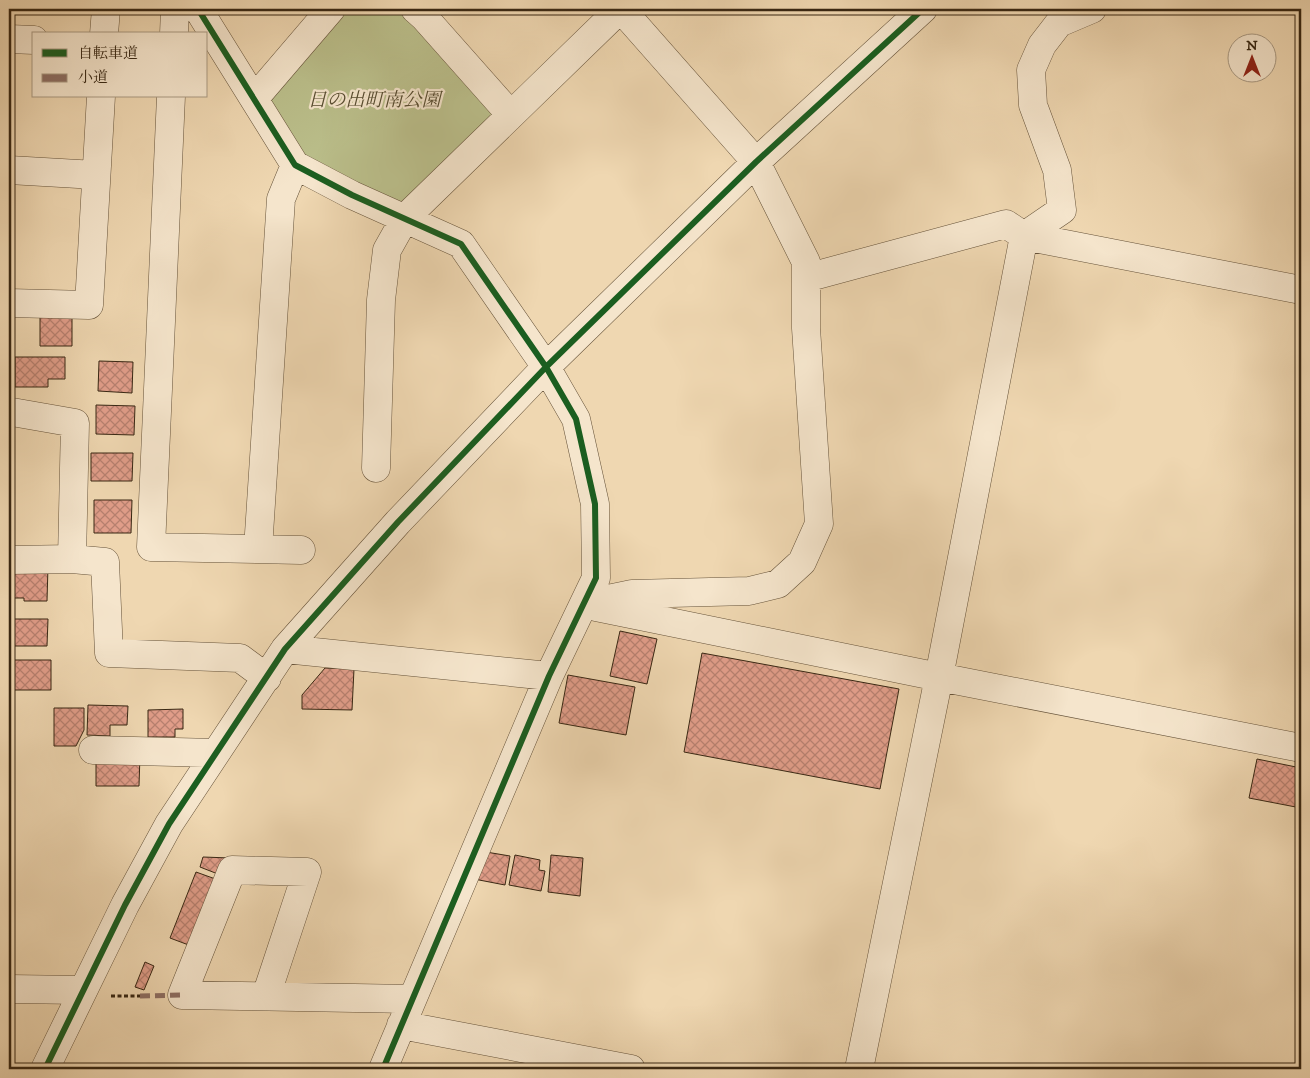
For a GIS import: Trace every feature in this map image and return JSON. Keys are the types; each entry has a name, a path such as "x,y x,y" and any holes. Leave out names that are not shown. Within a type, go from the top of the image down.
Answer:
{"street":[{"path":"104,32 106,9"},
{"path":"174,32 175,9"},
{"path":"198,9 295,165 352,195 461,244 546,367 576,419 595,504 596,578 549,676 383,1069"},
{"path":"254,99 331,9"},
{"path":"414,9 424,17 510,114"},
{"path":"376,468 380,300 387,250 405,218 620,9 756,162 806,262 806,328 819,524 802,562 778,584 749,591 632,594 584,604"},
{"path":"45,1069 125,905 169,824 285,650 398,522 546,367 756,162 923,9"},
{"path":"859,1069 939,677 1024,236 1062,210 1057,170 1033,105 1031,70 1058,16 1092,9"},
{"path":"9,39 32,40"},
{"path":"9,303 89,305 101,98"},
{"path":"171,98 151,546 301,550"},
{"path":"258,549 281,199 295,165"},
{"path":"9,170 96,174"},
{"path":"806,278 1006,224 1024,236 1301,290"},
{"path":"12,412 75,423 72,559"},
{"path":"9,560 72,559 105,562 109,653 240,658 267,678"},
{"path":"584,604 939,677 1301,748"},
{"path":"285,650 549,676"},
{"path":"92,750 216,753"},
{"path":"266,996 307,872 232,870 182,994 266,996 412,998"},
{"path":"9,989 82,990"},
{"path":"401,1025 630,1069"}],"path":[{"path":"114,996 140,996"}],"green space":[{"name":"日の出町南公園","path":"341,9 402,9 500,113 402,209 299,156 263,100"}],"building":[{"path":"40,317 72,317 72,346 40,346"},
{"path":"15,357 65,357 65,379 48,379 48,387 15,387"},
{"path":"99,361 133,362 132,393 98,391"},
{"path":"96,405 135,406 134,435 96,434"},
{"path":"91,453 133,453 132,481 91,481"},
{"path":"94,500 132,500 131,533 94,533"},
{"path":"9,566 48,566 47,601 24,601 24,598 12,598 12,592 9,592"},
{"path":"9,619 48,619 47,646 9,646"},
{"path":"620,631 657,639 647,684 610,676"},
{"path":"702,653 899,689 880,789 684,752"},
{"path":"9,660 51,660 51,690 9,690"},
{"path":"325,668 354,669 352,710 302,709 302,695"},
{"path":"568,675 635,687 626,735 559,723"},
{"path":"1301,675 1301,704 1296,703"},
{"path":"88,705 128,706 127,725 110,725 110,736 87,735"},
{"path":"54,708 84,708 84,730 76,746 54,746"},
{"path":"183,709 183,729 175,729 175,737 148,737 148,710"},
{"path":"140,755 139,786 96,786 96,761"},
{"path":"1257,759 1301,768 1301,808 1249,798"},
{"path":"480,851 510,856 505,885 474,879"},
{"path":"515,855 540,860 539,870 545,871 541,891 509,885"},
{"path":"551,855 583,858 580,896 548,892"},
{"path":"203,857 230,858 223,876 200,867"},
{"path":"9,870 14,870 9,947"},
{"path":"196,872 221,881 194,947 170,938"},
{"path":"145,962 154,966 144,990 135,987"}],"marked path":[{"path":"140,996 182,995"}],"cycle path":[{"path":"198,9 295,165 352,195 461,244 546,367 576,419 595,504 596,578 549,676 383,1069"},
{"path":"45,1069 125,905 169,824 285,649 398,522 546,367 756,162 923,9"}]}
